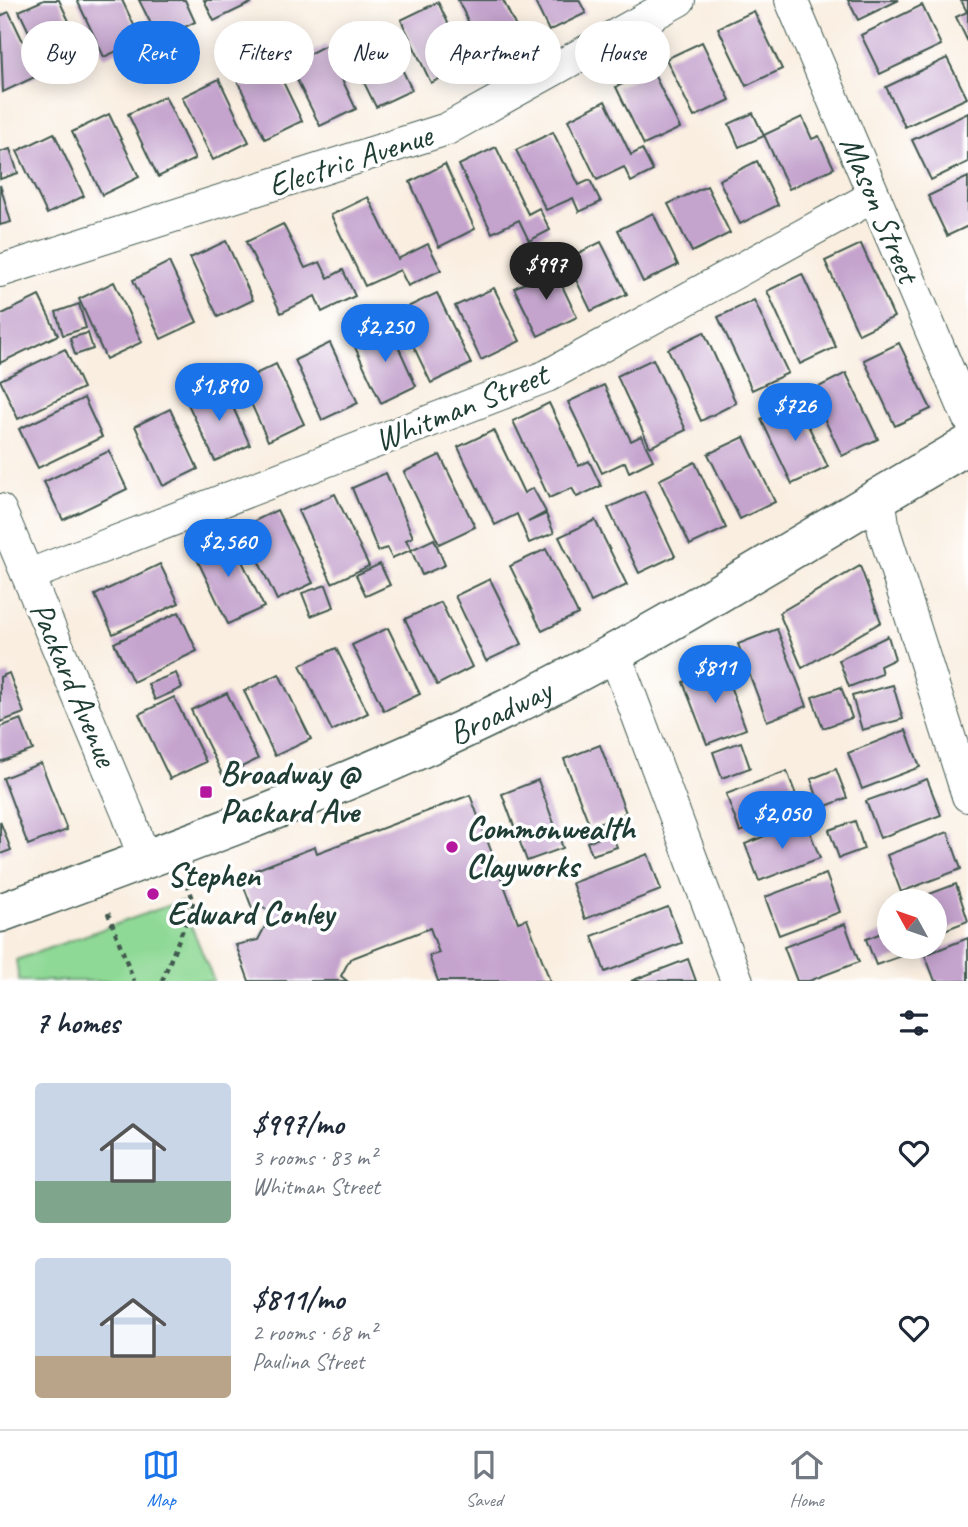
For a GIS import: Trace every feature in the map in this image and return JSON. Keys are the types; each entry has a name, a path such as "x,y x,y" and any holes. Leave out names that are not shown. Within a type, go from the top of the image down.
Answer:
{"main road":[{"name":"Broadway","path":"0,913 145,860 395,761 505,710 614,652 968,445"}],"street":[{"name":"Electric Avenue","path":"0,271 447,129 679,0"},
{"name":"Mason Street","path":"791,0 968,417"},
{"name":"Whitman Street","path":"29,575 547,376 874,196"},
{"path":"880,496 884,531 968,796"},
{"name":"Packard Avenue","path":"0,510 132,823 145,860"},
{"path":"614,652 737,981"}],"path":[{"path":"162,981 194,902 187,883"},
{"path":"108,913 134,981"}],"green space":[{"path":"181,901 214,981 19,981 16,960"}],"building":[{"path":"44,0 59,0 69,21 24,21 19,11"},
{"path":"77,0 122,0 132,21 113,21 113,53 104,57 99,46 99,21 87,21"},
{"path":"139,0 185,0 195,21 150,21"},
{"path":"204,0 249,0 251,3 214,21"},
{"path":"458,0 503,0 513,21 468,21"},
{"path":"534,0 579,0 586,13 561,25 561,21 544,21"},
{"path":"848,0 899,0 858,20"},
{"path":"961,0 968,0 968,42 956,17 967,12"},
{"path":"438,2 447,21 425,21 425,70 411,41 411,21 401,20"},
{"path":"922,5 941,45 880,74 861,35"},
{"path":"754,11 782,69 746,86 718,28"},
{"path":"9,12 21,37 21,84 3,92 0,16"},
{"path":"702,42 730,100 694,117 670,67 670,57"},
{"path":"326,45 328,84 344,84 356,109 320,126 299,84 314,84 314,51"},
{"path":"947,58 967,98 905,127 886,87"},
{"path":"214,81 214,84 221,84 249,142 213,160 182,97"},
{"path":"239,84 284,84 302,121 265,139"},
{"path":"365,84 409,84 412,90 376,107"},
{"path":"622,84 659,84 680,128 644,145 616,87"},
{"path":"165,96 195,159 158,177 128,114"},
{"path":"605,101 631,155 642,149 653,171 631,182 624,167 597,180 568,120"},
{"path":"753,113 764,136 739,147 729,124"},
{"path":"968,113 968,162 931,180 912,140"},
{"path":"109,114 139,177 102,195 72,132"},
{"path":"802,117 812,139 819,136 834,168 789,189 764,135"},
{"path":"553,132 579,185 590,180 601,202 579,212 573,198 546,210 516,150"},
{"path":"54,133 84,196 47,214 17,151"},
{"path":"496,147 528,214 539,208 550,230 529,241 519,220 492,233 459,165"},
{"path":"10,149 18,173 0,179 0,152"},
{"path":"757,161 778,205 740,224 719,180"},
{"path":"445,164 475,229 439,247 410,182"},
{"path":"968,177 968,226 947,236 928,196"},
{"path":"0,185 11,222 0,225"},
{"path":"707,186 730,233 692,252 668,204"},
{"path":"368,197 398,259 428,244 441,270 408,286 400,270 365,286 331,215"},
{"path":"653,213 678,265 643,282 618,230"},
{"path":"283,224 305,268 320,262 328,278 343,270 355,296 322,312 315,296 281,313 246,242"},
{"path":"226,241 253,300 218,317 190,258"},
{"path":"601,242 627,294 591,311 566,259"},
{"path":"861,244 894,317 859,334 825,261"},
{"path":"169,262 197,322 161,339 133,280"},
{"path":"554,269 577,317 538,336 514,288"},
{"path":"802,274 836,347 800,364 767,291"},
{"path":"114,282 142,342 106,359 79,299"},
{"path":"494,288 520,341 481,360 455,306"},
{"path":"437,293 471,364 431,383 397,312"},
{"path":"39,296 58,335 0,363 0,315"},
{"path":"754,300 788,373 752,390 718,317"},
{"path":"79,304 86,328 63,335 56,312"},
{"path":"389,326 416,386 381,403 353,343"},
{"path":"704,332 736,403 701,421 668,349"},
{"path":"88,333 93,349 75,355 70,338"},
{"path":"330,343 358,403 322,420 295,360"},
{"path":"899,343 931,409 895,426 864,360"},
{"path":"65,349 83,388 18,419 0,380"},
{"path":"653,359 686,430 650,447 617,376"},
{"path":"276,364 304,424 268,441 241,381"},
{"path":"846,373 878,439 842,456 811,391"},
{"path":"223,385 250,445 215,461 187,402"},
{"path":"604,385 631,441 641,436 653,460 629,472 625,462 602,473 568,402"},
{"path":"84,398 102,437 38,468 19,429"},
{"path":"797,402 828,467 792,484 761,419"},
{"path":"549,403 579,466 589,461 601,486 577,497 572,488 549,498 513,421"},
{"path":"170,409 198,469 163,486 135,426"},
{"path":"494,430 524,493 533,488 546,512 528,522 546,514 554,533 529,543 517,514 495,525 458,447"},
{"path":"744,437 775,502 740,519 708,454"},
{"path":"109,451 127,489 63,520 44,482"},
{"path":"440,455 475,527 439,544 404,472"},
{"path":"695,462 726,528 690,545 659,480"},
{"path":"386,473 413,537 406,540 411,550 392,558 387,548 378,551 352,488"},
{"path":"644,491 675,556 639,573 608,508"},
{"path":"335,494 369,566 332,583 298,511"},
{"path":"277,510 313,583 277,600 242,527"},
{"path":"595,520 627,585 591,602 559,537"},
{"path":"229,534 264,607 228,624 193,551"},
{"path":"434,539 445,565 422,575 411,550"},
{"path":"546,549 578,614 542,631 510,566"},
{"path":"160,564 179,603 113,634 95,595"},
{"path":"380,564 390,585 366,596 356,575"},
{"path":"860,566 881,622 802,668 779,613"},
{"path":"490,579 522,644 486,661 455,596"},
{"path":"326,585 334,607 311,616 302,593"},
{"path":"441,602 472,667 437,685 405,619"},
{"path":"179,612 197,651 133,682 114,643"},
{"path":"388,628 420,694 384,711 352,645"},
{"path":"777,629 807,706 767,721 738,644"},
{"path":"888,636 895,659 880,666 882,674 849,687 839,660"},
{"path":"336,648 368,713 332,731 300,665"},
{"path":"723,667 746,729 707,744 683,682"},
{"path":"9,673 24,713 0,722 0,677"},
{"path":"176,673 182,688 155,700 148,684"},
{"path":"279,674 311,739 275,756 244,691"},
{"path":"893,685 903,719 862,730 852,696"},
{"path":"841,687 852,718 823,728 812,697"},
{"path":"227,693 258,759 223,776 191,710"},
{"path":"174,697 206,762 170,779 139,714"},
{"path":"21,719 33,750 0,762 0,727"},
{"path":"906,730 920,767 862,789 848,753"},
{"path":"741,742 750,768 722,778 713,752"},
{"path":"600,745 626,813 590,826 564,759"},
{"path":"41,763 67,830 28,845 3,778"},
{"path":"836,769 847,798 821,808 811,779"},
{"path":"787,771 801,809 740,832 726,794"},
{"path":"927,779 941,815 880,838 866,801"},
{"path":"538,780 563,848 527,861 502,794"},
{"path":"470,795 518,922 527,919 550,981 438,981 429,956 439,953 430,928 350,959 341,976 347,981 249,981 236,945 258,940 272,913 260,905 252,908 240,876 315,847 317,853"},
{"path":"805,820 820,858 759,881 745,844"},
{"path":"0,821 11,850 0,854"},
{"path":"855,821 864,849 839,858 829,830"},
{"path":"948,832 961,869 909,889 900,889 887,855"},
{"path":"612,834 617,847 592,855 587,842"},
{"path":"648,854 661,890 585,919 572,883"},
{"path":"826,874 840,912 779,935 765,897"},
{"path":"956,884 968,921 947,929 947,889 943,889"},
{"path":"668,907 682,943 605,972 592,936"},
{"path":"845,924 859,962 809,981 797,981 784,947"},
{"path":"877,935 877,959 893,959 876,965 866,939"},
{"path":"968,938 968,981 935,981 927,959 947,959 947,946"},
{"path":"688,959 696,981 631,981"}],"place":[{"name":"Broadway @ Packard Ave","path":"206,792"},
{"name":"Commonwealth Clayworks","path":"452,847"},
{"name":"Stephen Edward Conley","path":"153,894"}]}
